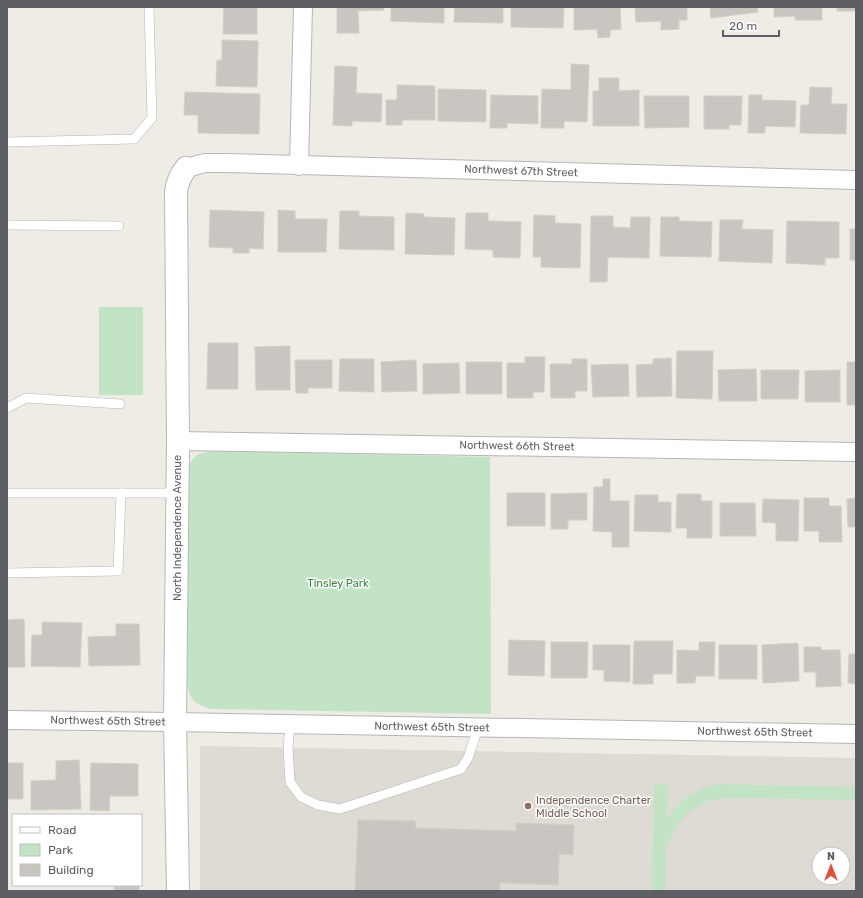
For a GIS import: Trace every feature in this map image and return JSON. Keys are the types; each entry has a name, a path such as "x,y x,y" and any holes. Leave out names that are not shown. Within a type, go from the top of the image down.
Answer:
{"street":[{"path":"299,166 303,7"},
{"name":"Northwest 67th Street","path":"186,168 205,163 856,180"},
{"name":"North Independence Avenue","path":"178,891 175,722 178,441 176,192 180,175 186,168"},
{"name":"Northwest 66th Street","path":"178,441 856,452"},
{"name":"Northwest 65th Street","path":"7,720 856,734"}],"lane":[{"path":"7,142 134,139 152,118 149,60 149,7"},
{"path":"7,225 119,226"},
{"path":"7,408 26,398 120,404"},
{"path":"7,493 177,493"},
{"path":"7,573 118,570 121,493"},
{"path":"290,724 288,748 290,782 301,797 318,805 340,809 461,769 468,758 478,728"}],"shaded area":[{"name":"Independence Charter Middle School","path":"200,746 856,758 856,891 200,891"}],"green space":[{"path":"99,307 143,307 143,395 99,395"},
{"name":"Tinsley Park","path":"218,451 490,457 491,714 210,709 194,701 187,684 186,482 189,466 194,458 203,453"},
{"path":"654,784 668,785 667,818 684,799 702,789 717,784 856,787 856,800 726,798 707,801 691,810 679,823 666,847 665,891 652,891"}],"building":[{"path":"224,7 257,7 257,34 223,34"},
{"path":"337,7 384,7 384,10 358,11 359,33 337,33"},
{"path":"391,7 444,7 444,23 391,21"},
{"path":"455,7 503,7 503,23 454,22"},
{"path":"511,7 564,7 563,28 511,27"},
{"path":"574,7 620,7 621,29 610,30 610,37 598,38 597,29 574,30"},
{"path":"635,7 687,7 687,20 679,20 679,29 661,30 661,21 636,22"},
{"path":"710,7 757,7 758,12 711,18"},
{"path":"774,7 822,7 822,20 795,20 795,16 774,17"},
{"path":"837,7 856,7 856,11 837,11"},
{"path":"222,40 258,41 257,87 216,86 217,60 222,60"},
{"path":"571,64 589,65 587,122 564,121 564,128 541,128 542,89 571,90"},
{"path":"335,66 357,67 356,93 382,94 381,122 352,121 352,126 333,125"},
{"path":"599,78 619,78 619,91 639,90 639,126 593,126 593,91 599,91"},
{"path":"397,85 435,86 435,120 402,120 402,125 386,125 386,100 397,100"},
{"path":"810,87 832,88 831,104 847,104 846,134 800,133 801,105 809,105"},
{"path":"438,89 486,90 486,122 438,121"},
{"path":"185,92 260,94 259,134 198,133 198,115 184,115"},
{"path":"491,95 538,96 538,124 507,123 507,128 490,128"},
{"path":"749,95 762,95 762,100 796,101 795,127 765,126 765,133 748,133"},
{"path":"644,96 689,96 689,127 645,128"},
{"path":"704,96 742,96 741,125 729,125 729,129 704,129"},
{"path":"210,210 264,212 263,249 249,248 249,253 233,253 233,248 209,247"},
{"path":"278,210 295,211 295,219 327,219 326,252 278,252"},
{"path":"340,211 359,211 359,216 394,217 394,250 339,249"},
{"path":"406,213 424,214 424,217 455,218 454,255 405,254"},
{"path":"466,213 488,213 488,221 521,222 520,258 493,257 493,250 465,249"},
{"path":"534,215 555,216 555,223 581,224 580,268 541,267 541,257 533,257"},
{"path":"591,216 613,216 613,227 630,228 631,217 650,217 649,258 608,257 607,282 590,282"},
{"path":"661,217 679,217 679,221 712,222 711,257 660,256"},
{"path":"720,220 743,220 742,229 773,230 772,263 719,261"},
{"path":"787,221 839,222 839,258 825,258 825,265 786,263"},
{"path":"850,229 856,229 856,260 850,260"},
{"path":"208,343 238,343 238,389 207,389"},
{"path":"290,346 290,390 256,390 255,347"},
{"path":"677,351 713,351 712,399 676,398"},
{"path":"525,357 545,357 544,392 533,392 533,398 507,398 507,363 525,363"},
{"path":"671,358 672,396 637,397 636,365 653,364 653,359"},
{"path":"340,359 374,359 374,392 339,391"},
{"path":"572,359 587,359 587,391 575,391 575,398 551,398 550,364 572,364"},
{"path":"295,360 332,360 332,388 308,388 308,393 296,393"},
{"path":"416,360 417,391 382,392 381,362"},
{"path":"466,362 502,362 502,394 466,394"},
{"path":"847,362 856,362 856,405 847,405"},
{"path":"459,363 460,393 423,394 423,364"},
{"path":"628,364 629,396 593,397 591,365"},
{"path":"756,369 757,401 719,401 718,370"},
{"path":"761,370 799,370 798,399 761,399"},
{"path":"840,370 840,402 805,402 805,371"},
{"path":"603,479 610,479 610,501 629,501 629,547 612,547 612,532 593,531 594,487 603,487"},
{"path":"507,493 545,493 545,526 507,526"},
{"path":"587,493 587,520 568,520 568,529 551,529 551,494"},
{"path":"677,494 701,494 701,501 712,501 712,538 687,538 687,528 676,528"},
{"path":"635,495 658,495 658,502 671,502 671,532 634,531"},
{"path":"804,498 829,498 829,506 841,506 842,542 819,542 819,531 804,531"},
{"path":"856,498 856,527 848,527 847,499"},
{"path":"763,499 799,500 798,541 776,541 776,523 762,522"},
{"path":"720,503 755,503 756,536 720,536"},
{"path":"24,619 25,667 7,667 7,620"},
{"path":"42,622 82,623 80,667 31,666 32,635 42,635"},
{"path":"116,624 139,624 140,665 89,666 88,637 116,636"},
{"path":"509,640 545,641 544,676 508,675"},
{"path":"634,641 673,641 672,674 653,674 653,684 633,684"},
{"path":"551,642 588,642 587,678 551,678"},
{"path":"699,642 715,642 714,676 696,676 695,683 677,683 677,650 699,651"},
{"path":"798,643 799,681 763,683 762,645"},
{"path":"593,645 630,645 630,682 604,681 604,670 593,670"},
{"path":"719,645 757,645 757,679 719,679"},
{"path":"804,647 821,647 821,650 840,650 841,686 816,687 816,672 804,672"},
{"path":"849,654 856,654 856,684 848,683"},
{"path":"79,760 81,809 31,810 31,781 56,780 56,761"},
{"path":"7,763 23,763 23,799 7,799"},
{"path":"91,763 138,764 138,796 110,796 109,811 90,810"},
{"path":"358,820 415,821 416,828 516,831 516,823 574,825 573,855 559,854 558,885 500,883 500,891 355,891"},
{"path":"139,886 139,891 114,891 114,887"}],"place":[{"name":"Independence Charter Middle School","path":"528,806"}]}
